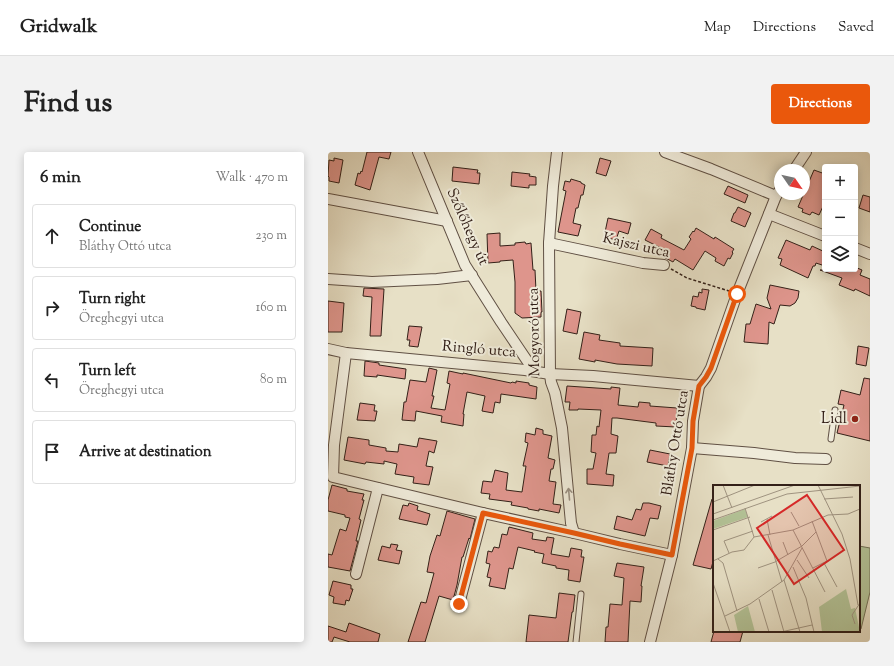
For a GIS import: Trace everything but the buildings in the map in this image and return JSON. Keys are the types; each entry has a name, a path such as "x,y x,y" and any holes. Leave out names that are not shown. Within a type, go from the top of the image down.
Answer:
{"street":[{"name":"Szőlőhegy út","path":"418,152 465,265 501,322 534,370"},
{"name":"Mogyoró utca","path":"557,152 549,243 550,382 555,393 562,428 571,523 574,533"},
{"path":"665,152 774,192"},
{"path":"798,164 806,152"},
{"path":"328,199 447,221"},
{"name":"Bláthy Ottó utca","path":"650,642 672,555 692,448 693,421 699,386 711,368 737,294 775,200"},
{"path":"769,214 822,235"},
{"name":"Kajszi utca","path":"549,243 664,265"},
{"path":"858,249 870,254"},
{"path":"328,279 372,282 437,279 472,275"},
{"name":"Ringló utca","path":"328,349 346,353 534,370 550,374 593,376 699,386"},
{"path":"346,353 331,445 333,477 483,513 672,555"},
{"path":"692,448 795,458 826,459"},
{"path":"356,574 378,488"},
{"path":"459,604 483,513"}],"lane":[{"path":"831,439 835,410"},
{"path":"576,642 581,594"}],"path":[{"name":"Kajszi utca","path":"664,265 687,278 737,294"}],"green space":[{"path":"860,546 870,548 870,592 861,629"}],"place":[{"name":"Lidl","path":"855,419"}],"route":[{"path":"459,604 483,513 672,555 692,448 693,421 699,386 711,368 737,294"}]}
